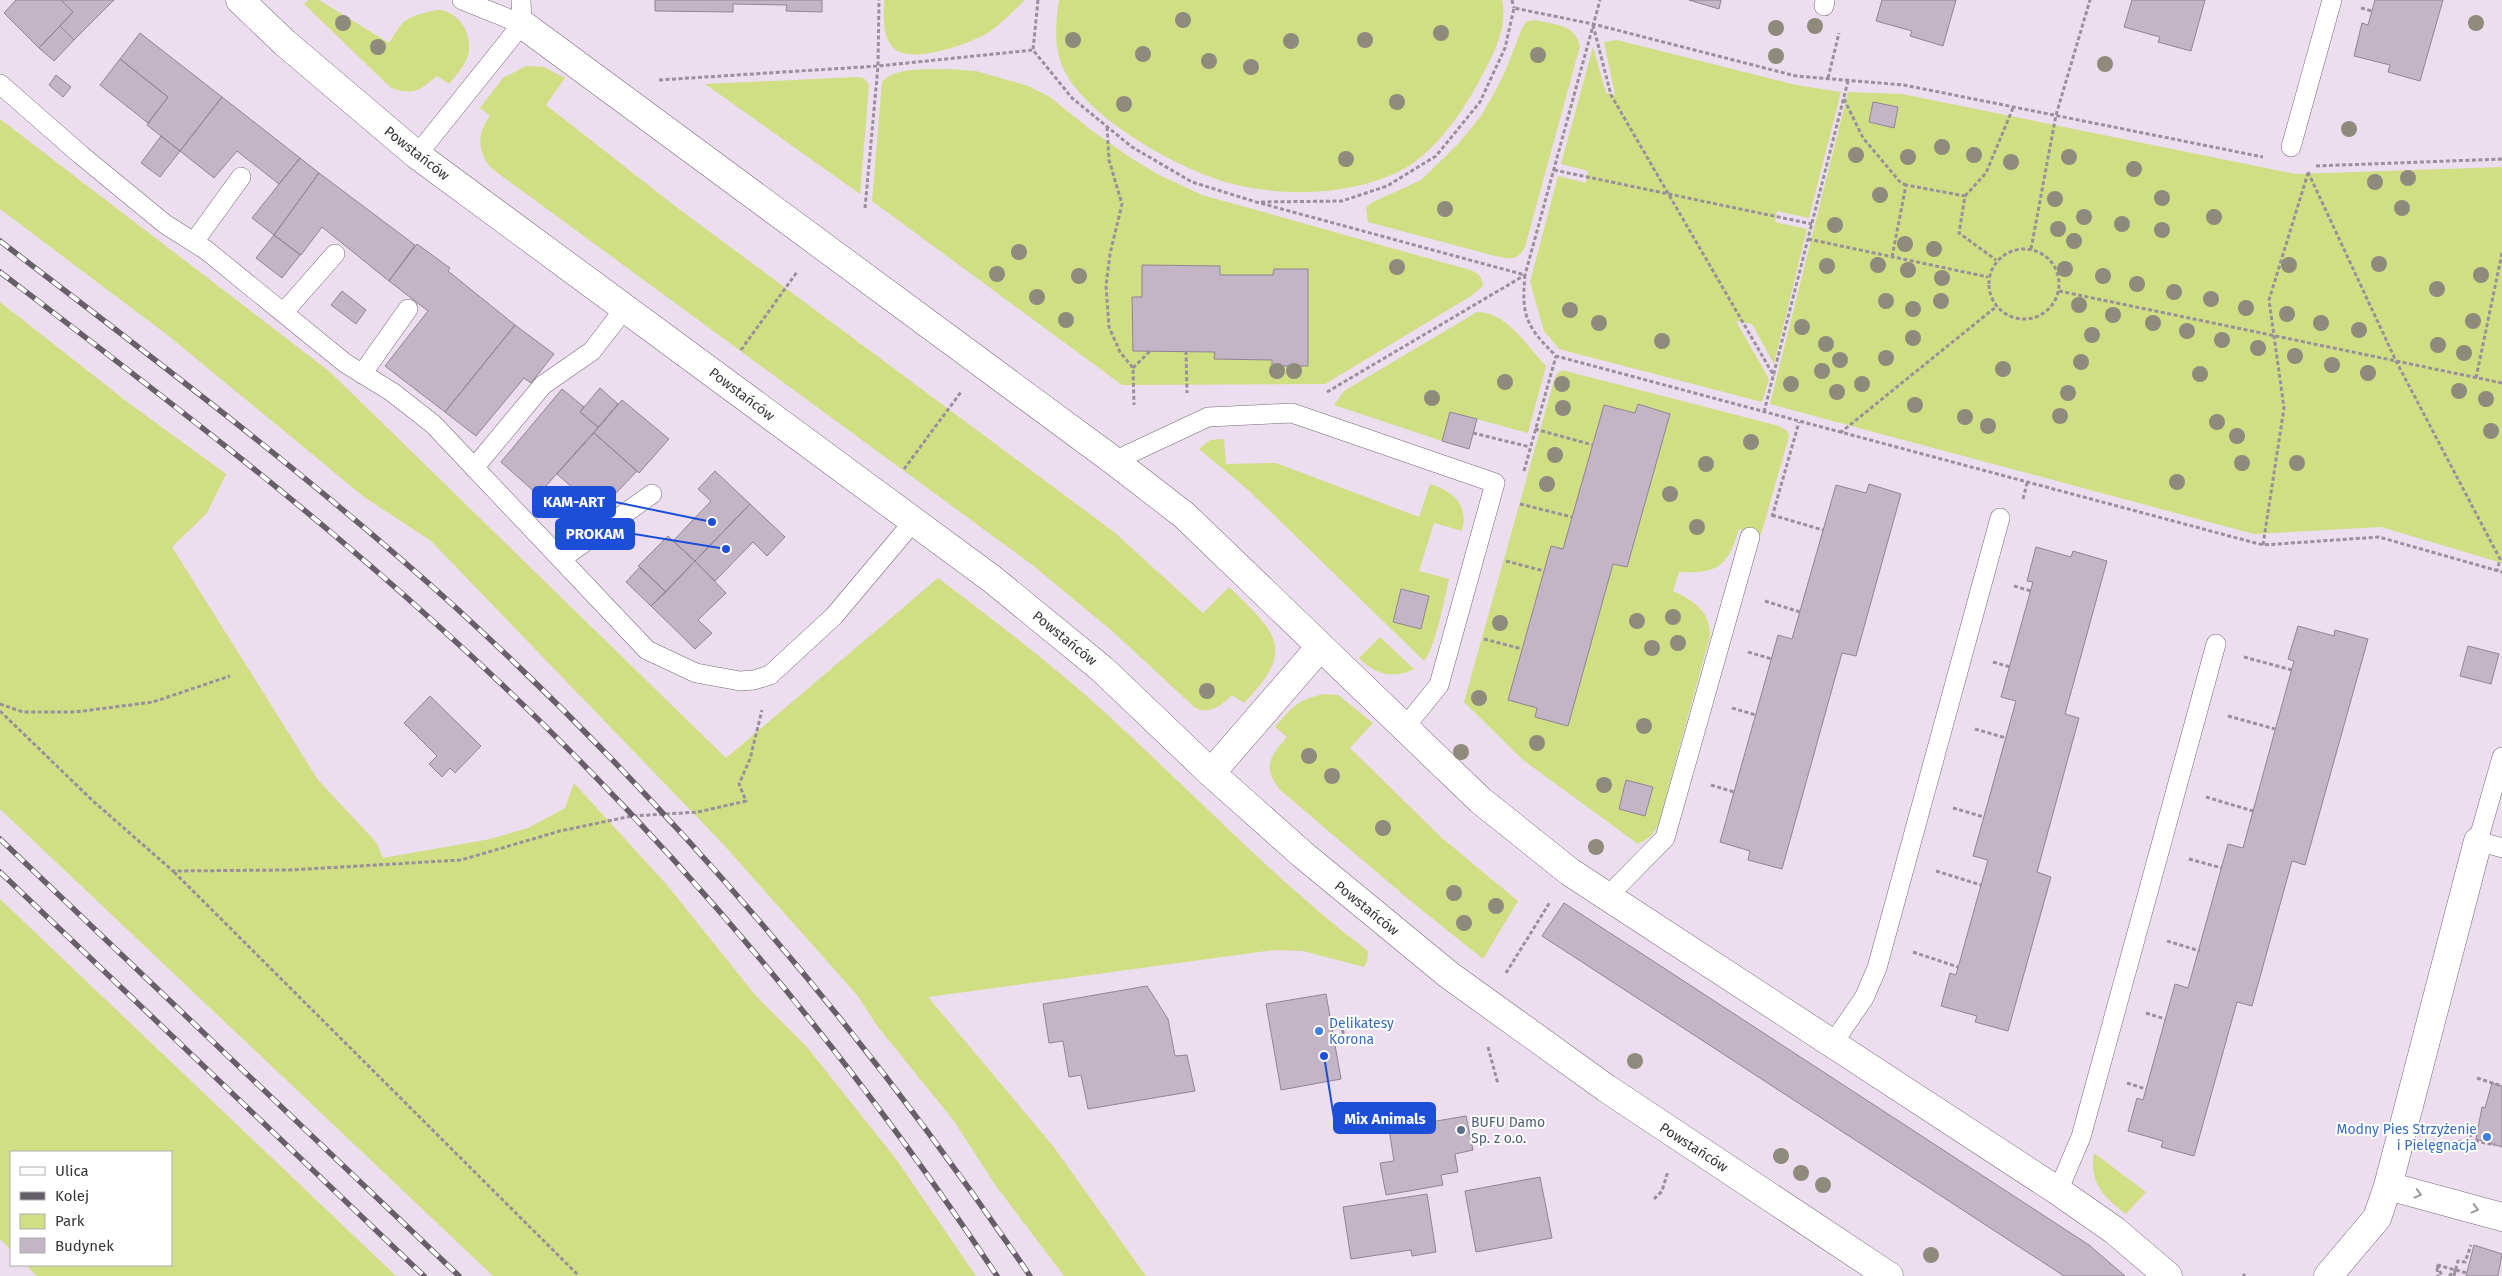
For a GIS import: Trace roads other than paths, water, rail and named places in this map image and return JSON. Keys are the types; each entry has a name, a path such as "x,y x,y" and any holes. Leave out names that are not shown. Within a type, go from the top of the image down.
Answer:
{"street":[{"name":"Powstańców","path":"240,0 285,43 417,155 913,522 992,578 1102,669 1211,773 1302,854 1486,1004 1606,1088 1889,1276"},
{"path":"521,12 626,101 1114,461 1184,515 1480,800 1570,872 2058,1191 2114,1230 2168,1276"},
{"path":"1211,773 1320,647"},
{"path":"2328,1276 2377,1218 2490,844"},
{"path":"2388,1186 2502,1217"}],"lane":[{"path":"417,155 521,12 462,0"},
{"path":"2291,147 2332,0"},
{"path":"0,84 81,155 165,224 194,242 284,312 345,363 392,392 434,424 647,650 696,673 740,681 754,680 770,675 834,616 913,522"},
{"path":"194,242 241,177"},
{"path":"284,312 335,254"},
{"path":"474,468 544,385 592,351 625,308"},
{"path":"362,374 408,310"},
{"path":"1114,461 1208,417 1292,413 1493,490 1439,685 1405,727"},
{"path":"561,559 652,494"},
{"path":"1833,1043 1864,998 1877,968 2000,518"},
{"path":"1607,897 1664,838 1750,537"},
{"path":"2058,1191 2081,1137 2215,647"},
{"path":"2490,844 2502,757"}],"railway":[{"path":"0,241 288,464 454,606 535,682 689,841 833,1009 967,1185 1030,1276"},
{"path":"0,272 221,442 329,530 434,622 513,695 590,772 665,850 806,1015 936,1187 997,1276"},
{"path":"0,839 459,1276"},
{"path":"0,872 424,1276"}],"place":[{"name":"KAM-ART","path":"712,522"},
{"name":"PROKAM","path":"726,549"},
{"name":"Delikatesy Korona","path":"1319,1031"},
{"name":"Mix Animals","path":"1324,1056"},
{"name":"BUFU Damo Sp. z o.o.","path":"1461,1130"},
{"name":"Modny Pies Strzyżenie i Pielęgnacja","path":"2487,1137"}]}
